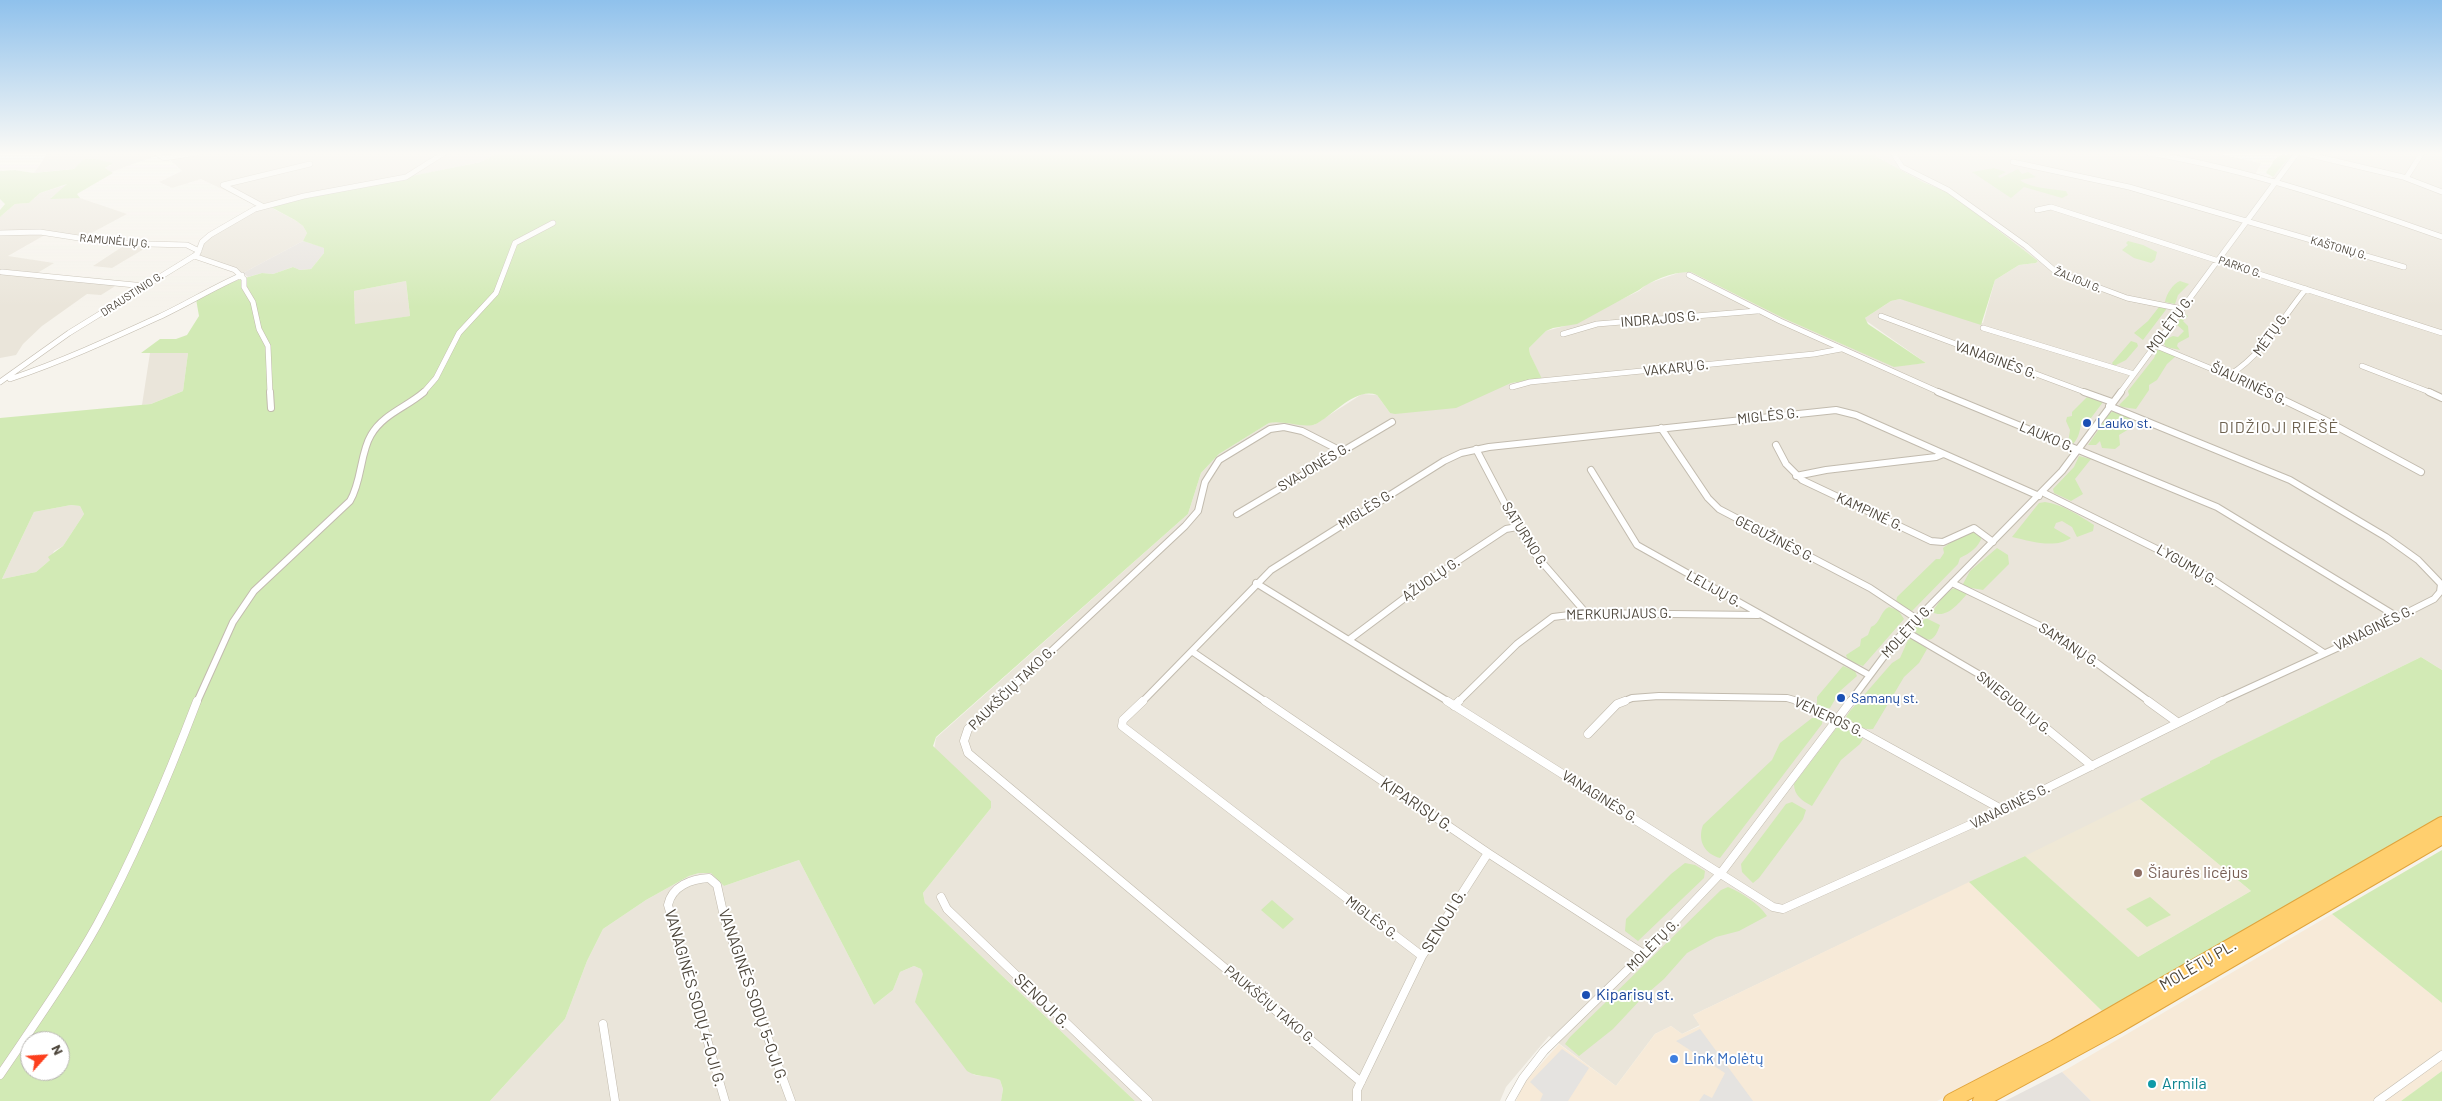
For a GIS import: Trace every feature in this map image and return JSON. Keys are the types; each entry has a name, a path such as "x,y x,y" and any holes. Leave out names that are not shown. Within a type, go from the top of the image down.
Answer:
{"highway":[{"name":"MOLĖTŲ PL.","path":"1951,1101 2055,1046 2442,824"},
{"name":"MOLĖTŲ PL.","path":"1980,1101 2116,1027 2442,837"}],"street":[{"name":"DRAUSTINIO G.","path":"1,381 69,333 194,256 202,244 222,226 262,206 270,204"},
{"name":"ŽALIOJI G.","path":"1967,204 2027,247 2046,266 2055,271 2127,298 2182,309"},
{"name":"KAŠTONŲ G.","path":"2188,204 2404,267"},
{"name":"MOLĖTŲ G.","path":"1510,1101 1523,1078 1544,1051 1644,954 1721,873 1836,718 1905,631 2040,494 2077,450 2259,204"},
{"path":"2344,204 2442,237"},
{"name":"PARKO G.","path":"2038,210 2051,207 2442,334"},
{"path":"0,1074 37,1021 97,925 167,779 203,685 243,605 254,591 350,501 356,491 365,448 377,426 389,415 423,393 436,378 459,334 496,294 515,243 553,223"},
{"name":"RAMUNĖLIŲ G.","path":"0,233 40,232 102,242 191,247 199,250"},
{"path":"191,247 202,244"},
{"path":"194,256 235,270 242,275 244,287 253,302 259,329 268,346 271,408"},
{"path":"2,272 145,286"},
{"name":"LAUKO G.","path":"1688,274 1758,310 1841,349 2225,511 2396,616"},
{"path":"1,381 42,368 138,326 242,275"},
{"name":"MĖTŲ G.","path":"2232,374 2250,362 2306,289"},
{"name":"INDRAJOS G.","path":"1563,334 1597,324 1758,310"},
{"name":"VANAGINĖS G.","path":"1256,583 1350,639 1773,907 1784,909 2003,810 2177,722 2434,599 2442,588 2437,578 2407,552 2321,497 2270,470 2111,404 1880,316"},
{"path":"1983,328 2134,374"},
{"name":"ŠIAURINĖS G.","path":"2154,345 2232,374 2366,440 2421,472"},
{"name":"VAKARŲ G.","path":"1512,386 1530,382 1814,354 1841,349"},
{"path":"2362,366 2416,385 2442,398"},
{"name":"MIGLĖS G.","path":"1422,956 1124,729 1123,720 1193,652 1256,583 1272,570 1451,456 1476,449 1836,410 1856,415 1943,454 2040,494"},
{"name":"SVAJONĖS G.","path":"1237,514 1392,422"},
{"name":"PAUKŠČIŲ TAKO G.","path":"1341,451 1311,434 1279,427 1266,431 1219,460 1205,482 1198,510 1190,520 968,729 963,738 964,747 968,753 1361,1082"},
{"name":"GEGUŽINĖS G.","path":"1661,428 1708,498 1719,509 1870,588 1917,619"},
{"name":"KAMPINĖ G.","path":"1776,445 1778,454 1796,476 1931,541 1945,543 1963,530 1974,528 1993,542"},
{"name":"SATURNO G.","path":"1476,449 1517,527 1544,568 1586,613"},
{"name":"KAMPINĖ G.","path":"1796,476 1826,470 1936,457 1943,454"},
{"name":"LELIJŲ G.","path":"1591,470 1627,532 1637,545 1869,675"},
{"name":"LYGUMŲ G.","path":"2040,494 2177,558 2324,653"},
{"name":"ĄŽUOLŲ G.","path":"1350,639 1390,606 1425,582 1506,529 1517,527"},
{"name":"SAMANŲ G.","path":"1952,583 2056,634 2177,722"},
{"name":"MERKURIJAUS G.","path":"1454,706 1517,644 1544,621 1558,616 1586,613 1759,615"},
{"name":"SNIEGUOLIŲ G.","path":"1905,631 1981,674 2092,766"},
{"name":"KIPARISŲ G.","path":"1193,652 1488,853 1644,954"},
{"name":"VENEROS G.","path":"1588,734 1617,704 1632,698 1787,698 1805,703 1836,718 2003,810"},
{"name":"SENOJI G.","path":"1357,1101 1357,1090 1422,956 1488,853"},
{"name":"VANAGINĖS SODŲ 5-OJI G.","path":"696,880 709,878 717,885 725,921 791,1101"},
{"name":"VANAGINĖS SODŲ 4-OJI G.","path":"696,880 673,891 668,896 668,905 725,1101"},
{"name":"SENOJI G.","path":"941,897 947,909 1148,1101"},
{"path":"603,1024 615,1101"},
{"path":"2378,1101 2442,1055"}],"shaded area":[{"path":"15,204 99,204 127,214 82,238 50,232 8,256 54,263 34,275 117,285 101,295 87,294 42,326 23,344 16,355 0,358 0,217"},
{"path":"254,204 276,204 268,206 303,226 307,233 303,241 243,273 199,256 207,238 260,207"},
{"path":"1965,204 2442,204 2442,670 2421,657 2211,761 2141,799 2138,957 2025,856 1693,1015 1700,1025 1682,1034 1671,1026 1655,1034 1616,1086 1549,1036 1506,1087 1500,1101 1135,1101 925,903 923,893 991,808 991,801 934,750 936,738 1188,514 1201,473 1219,454 1269,423 1278,421 1314,425 1362,394 1377,395 1390,413 1511,383 1541,379 1529,348 1546,331 1565,326 1639,291 1647,284 1684,271 1691,272 1785,319 1894,366 1926,363 1865,320 1865,318 1891,301 1900,299 1983,323 1995,280 2019,265 2036,263 2038,261"},
{"path":"303,241 325,248 324,253 311,269 300,270 293,267 273,274 262,273 248,277 243,273"},
{"path":"125,245 149,246 112,268 93,266"},
{"path":"406,281 410,316 355,325 354,291"},
{"path":"150,353 188,353 183,391 151,404 142,405"},
{"path":"71,505 80,506 84,514 63,546 54,551 50,560 36,572 2,579 34,512"},
{"name":"Šiaurės licėjus","path":"2140,799 2251,891 2138,957 2025,856"},
{"path":"799,860 874,1005 893,990 900,972 914,966 921,969 974,1075 994,1077 1000,1080 1003,1089 1001,1101 490,1101 565,1019 587,961 603,929 646,900 689,876 699,873 712,873 724,886"},
{"path":"1969,882 2102,1011 1989,1075 1937,1101 1516,1101 1524,1083 1559,1044 1616,1086 1655,1034 1671,1026 1682,1034 1700,1026 1693,1015"},
{"path":"2332,914 2442,1003 2442,1071 2401,1101 2091,1101 2062,1072"},
{"path":"1700,1029 1753,1101 1699,1101 1704,1094 1712,1098 1725,1073 1676,1041"},
{"path":"1562,1049 1589,1068 1568,1101 1540,1101 1543,1094 1530,1082"},
{"path":"2062,1072 2091,1101 2005,1101"}],"green space":[{"path":"5,204 15,204 0,217 0,210"},
{"path":"1965,204 2038,261 2036,263 2019,265 1995,280 1981,325 1900,299 1891,301 1865,318 1868,324 1926,363 1894,367 1785,319 1691,272 1684,272 1650,283 1577,324 1546,331 1529,348 1542,379 1511,383 1456,408 1395,414 1390,413 1377,395 1361,395 1345,403 1316,424 1306,426 1269,423 1219,454 1201,473 1188,514 936,737 933,746 991,801 991,808 923,893 925,903 1135,1101 1001,1101 1003,1089 1000,1080 975,1075 967,1071 915,1002 923,974 921,969 914,966 900,972 893,990 874,1005 799,860 724,886 711,873 699,873 689,876 646,900 603,929 587,961 565,1019 490,1101 0,1101 0,418 151,404 183,391 188,353 141,353 160,339 176,339 187,335 199,316 196,299 235,281 262,273 273,274 293,267 300,270 311,269 324,253 324,248 303,241 307,233 303,226 267,205","holes":["406,281 410,316 355,324 354,291","71,505 80,506 84,514 63,546 48,557 50,560 36,572 2,579 34,512"]},
{"path":"2128,241 2143,245 2157,252 2155,260 2151,263 2134,258 2122,250 2128,245 2126,243"},
{"path":"2180,281 2189,284 2178,295 2175,304 2165,302 2170,290"},
{"path":"2159,307 2168,307 2143,340 2134,333 2148,321"},
{"path":"2185,314 2188,316 2183,321 2188,326 2189,337 2178,343 2177,346 2180,350 2166,347 2164,344 2166,339 2173,336 2178,337 2184,331 2176,324"},
{"path":"2131,341 2137,343 2138,346 2126,360 2114,366 2112,363"},
{"path":"2158,349 2176,356 2167,364 2157,380 2149,385 2149,390 2136,409 2122,407 2119,405 2129,395 2128,391 2154,358"},
{"path":"2087,397 2103,402 2091,418 2082,422 2078,436 2073,444 2068,443 2070,430 2066,421 2067,417 2072,416 2072,412"},
{"path":"2114,411 2136,419 2129,429 2119,435 2120,445 2115,449 2102,448 2100,441 2096,445 2088,445 2110,413"},
{"path":"2079,456 2091,459 2075,479 2083,494 2071,501 2054,493 2053,489 2074,467"},
{"path":"2045,502 2064,508 2083,518 2094,525 2093,531 2077,537 2072,527 2062,521 2056,523 2054,528 2071,538 2065,541 2050,544 2012,537 2039,503"},
{"path":"1972,531 1982,537 1976,547 1960,558 1958,564 1912,611 1896,602 1897,597 1936,559 1940,559 1944,553 1943,548 1965,532"},
{"path":"1997,548 2008,555 2009,564 1983,590 1966,587 1963,584 1970,571"},
{"path":"1957,588 1967,594 1956,606 1942,614 1932,612 1942,598 1952,589"},
{"path":"1889,607 1898,610 1904,619 1863,666 1848,661 1846,655 1860,646 1861,639 1868,635 1871,627 1877,623 1884,611"},
{"path":"1926,618 1940,625 1936,635 1927,640 1915,632 1915,628"},
{"path":"1913,638 1927,649 1919,663 1904,677 1873,729 1855,725 1846,717 1850,711 1892,663 1900,658 1908,640"},
{"path":"2421,657 2442,670 2442,819 2102,1011 1969,882 2025,856 2138,957 2251,891 2140,799 2210,763 2210,761"},
{"path":"1843,666 1855,671 1857,676 1840,691 1830,708 1825,709 1817,705 1817,697"},
{"path":"1812,718 1823,718 1822,724 1720,858 1706,850 1701,836 1703,825 1772,760 1780,743"},
{"path":"1838,726 1845,727 1863,739 1860,744 1841,760 1812,806 1799,797 1795,791 1794,784"},
{"path":"1792,802 1806,810 1803,819 1759,878 1753,883 1742,872 1741,864 1786,804"},
{"path":"2442,850 2442,1003 2332,914"},
{"path":"1685,863 1695,865 1705,871 1704,878 1638,941 1625,931 1626,919 1671,874"},
{"path":"1728,887 1749,899 1767,916 1739,931 1716,937 1687,953 1664,979 1642,998 1613,1029 1579,1056 1565,1044 1721,890"},
{"path":"2150,897 2171,915 2147,927 2126,909"},
{"path":"1272,900 1294,919 1283,929 1261,910"},
{"path":"2442,1071 2442,1101 2401,1101"}],"place":[{"name":"Lauko st.","path":"2087,423"},
{"name":"Samanų st.","path":"1841,698"},
{"name":"Šiaurės licėjus","path":"2138,873"},
{"name":"Kiparisų st.","path":"1586,995"},
{"name":"Link Molėtų","path":"1674,1059"},
{"name":"Armila","path":"2152,1084"}],"district":[{"name":"DIDŽIOJI RIEŠĖ","path":"2279,428"}]}
